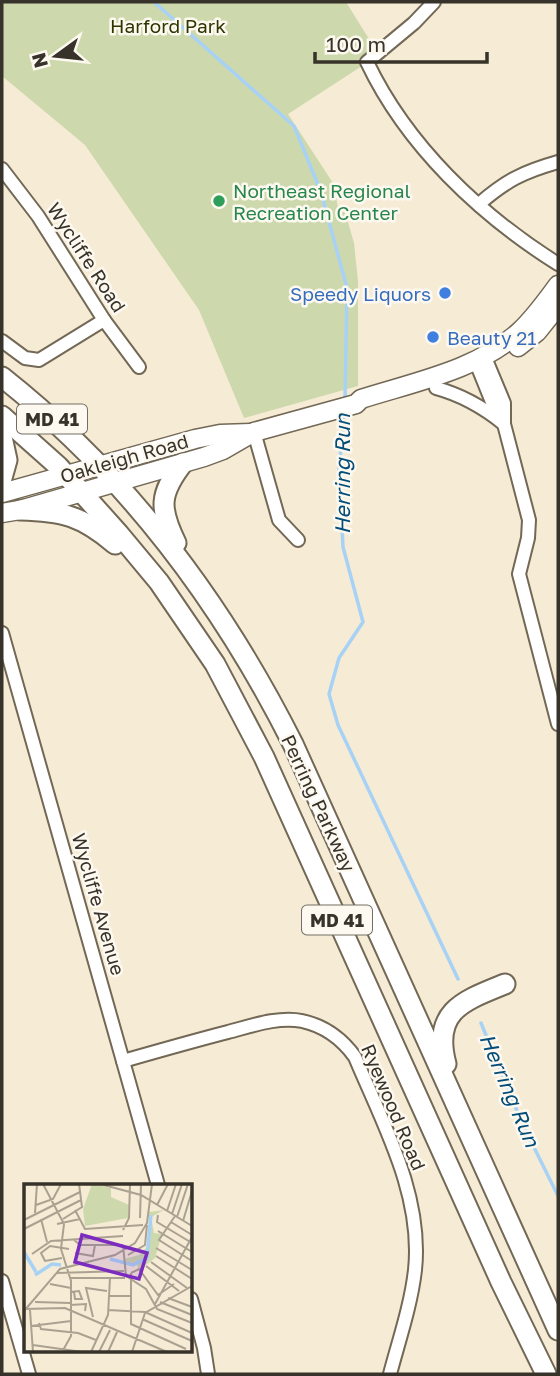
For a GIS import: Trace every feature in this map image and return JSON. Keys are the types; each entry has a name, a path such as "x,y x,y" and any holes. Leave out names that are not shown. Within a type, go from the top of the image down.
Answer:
{"main road":[{"name":"Perring Parkway","path":"2,377 41,408 99,465 162,536 215,610 268,694 558,1330"},
{"name":"Perring Parkway","path":"2,416 83,492 159,582 215,664 264,757 495,1270 547,1374"},
{"path":"2,437 7,460 2,478"},
{"path":"183,463 166,488 163,510 175,542 215,610"},
{"path":"11,512 48,510 80,518 96,528 159,582"},
{"path":"456,1106 443,1055 441,1037 445,1022 462,1003 505,984"}],"street":[{"path":"434,2 414,23 367,62 379,89 418,142 479,204 518,238 558,264"},
{"path":"479,204 510,179 558,162"},
{"name":"Wycliffe Road","path":"2,169 38,216 104,320 139,367"},
{"name":"Oakleigh Road","path":"356,404 363,406 436,388 481,363 519,332 558,285"},
{"name":"Oakleigh Road","path":"2,493 195,439 254,432 356,404 361,399 456,368 504,359 530,338 558,306"},
{"path":"2,341 25,358 39,360 104,320"},
{"path":"481,363 494,407 505,424 528,520 528,538 519,574 558,724"},
{"path":"436,388 458,394 505,424"},
{"path":"254,432 279,520 298,540"},
{"name":"Oakleigh Road","path":"11,512 223,450 254,432"},
{"name":"Wycliffe Avenue","path":"2,633 159,1184"},
{"name":"Ryewood Road","path":"123,1060 283,1020 319,1026 346,1045 355,1057 405,1178 414,1222 414,1272 390,1374"},
{"path":"2,1281 29,1374"},
{"path":"192,1303 208,1374"}],"green space":[{"name":"Northeast Regional Recreation Center","path":"2,2 346,2 379,55 288,114 333,183 339,212 345,212 354,243 358,281 358,386 244,418 199,310 85,145 2,76"}],"waterway":[{"name":"Herring Run","path":"154,2 294,126 321,192 347,288 345,401"},
{"name":"Herring Run","path":"345,412 339,467 343,547 363,622 339,658 329,694 338,725 458,979"},
{"name":"Herring Run","path":"481,1023 522,1123 558,1196"}],"place":[{"name":"Northeast Regional Recreation Center","path":"219,201"},
{"name":"Speedy Liquors","path":"445,293"},
{"name":"Beauty 21","path":"433,337"}],"park label":[{"name":"Harford Park","path":"168,25"}]}
